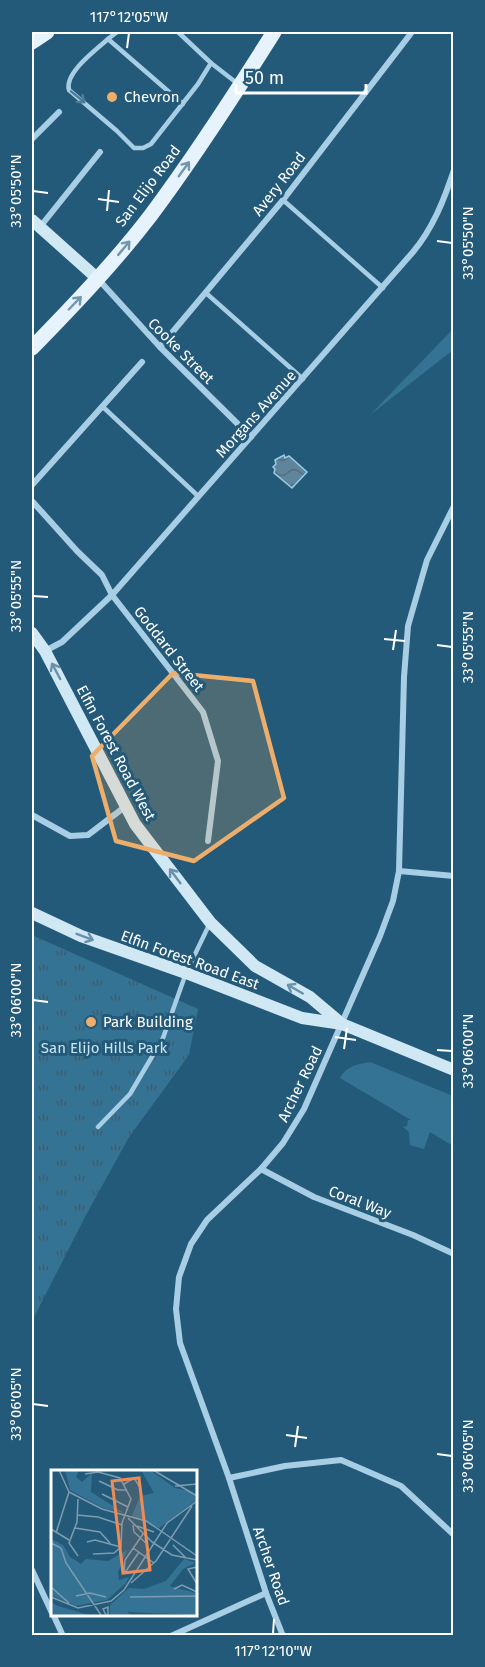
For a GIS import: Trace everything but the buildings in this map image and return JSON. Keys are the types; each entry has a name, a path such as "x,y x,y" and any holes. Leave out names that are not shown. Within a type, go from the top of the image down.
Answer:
{"main road":[{"path":"32,42 47,32"},
{"name":"San Elijo Road","path":"32,348 98,279 150,216 213,129 274,32"}],"street":[{"name":"Avery Road","path":"160,347 283,200 412,32"},
{"path":"32,139 59,112"},
{"path":"98,279 36,223 100,152"},
{"name":"Morgans Avenue","path":"45,651 62,642 112,595 427,237 448,188 453,170"},
{"name":"Cooke Street","path":"98,279 160,347 251,437"},
{"path":"32,485 142,362"},
{"name":"Goddard Street","path":"32,501 102,575 112,595 202,712 218,761 208,841"},
{"name":"Archer Road","path":"283,1635 266,1593 229,1478 180,1343 176,1309 179,1277 191,1244 207,1220 261,1169 283,1143 303,1109 387,918 399,871 404,677 408,626 427,560 453,506"},
{"name":"Elfin Forest Road West","path":"32,633 45,651 135,824 210,922 255,966 310,998 342,1024"},
{"path":"32,815 70,836 88,835 126,806"},
{"path":"399,871 453,876"},
{"name":"Elfin Forest Road East","path":"32,913 81,936 186,973 302,1018 342,1024"},
{"path":"342,1024 453,1070"},
{"name":"Coral Way","path":"261,1169 314,1197 412,1235 453,1254"},
{"path":"229,1478 285,1466 341,1460 401,1486 453,1535"},
{"path":"32,1570 51,1610"},
{"path":"171,1635 266,1593"},
{"path":"54,1616 63,1635"}],"lane":[{"path":"117,32 71,74 67,84 69,90 134,148 143,148 151,144 183,104 211,63"},
{"path":"178,32 240,86"},
{"path":"108,39 183,104"},
{"path":"283,200 382,288"},
{"path":"206,293 303,379"},
{"path":"102,406 198,496"},
{"path":"98,1127 130,1094 162,1038 186,973 210,922"}],"highlighted area":[{"path":"173,673 253,681 284,798 194,861 116,841 92,756"}],"green space":[{"path":"453,329 453,350 370,415"},
{"name":"San Elijo Hills Park","path":"32,935 198,1009 189,1055 129,1137 32,1321"},
{"path":"370,1062 453,1096 453,1146 430,1132 424,1149 410,1145 409,1132 403,1127 407,1126 408,1120 411,1120 340,1078 349,1068"}],"water":[{"path":"284,455 285,458 289,456 307,472 292,488 274,473 275,460"}],"place":[{"name":"Chevron","path":"112,97"},
{"name":"Park Building","path":"91,1022"}]}
